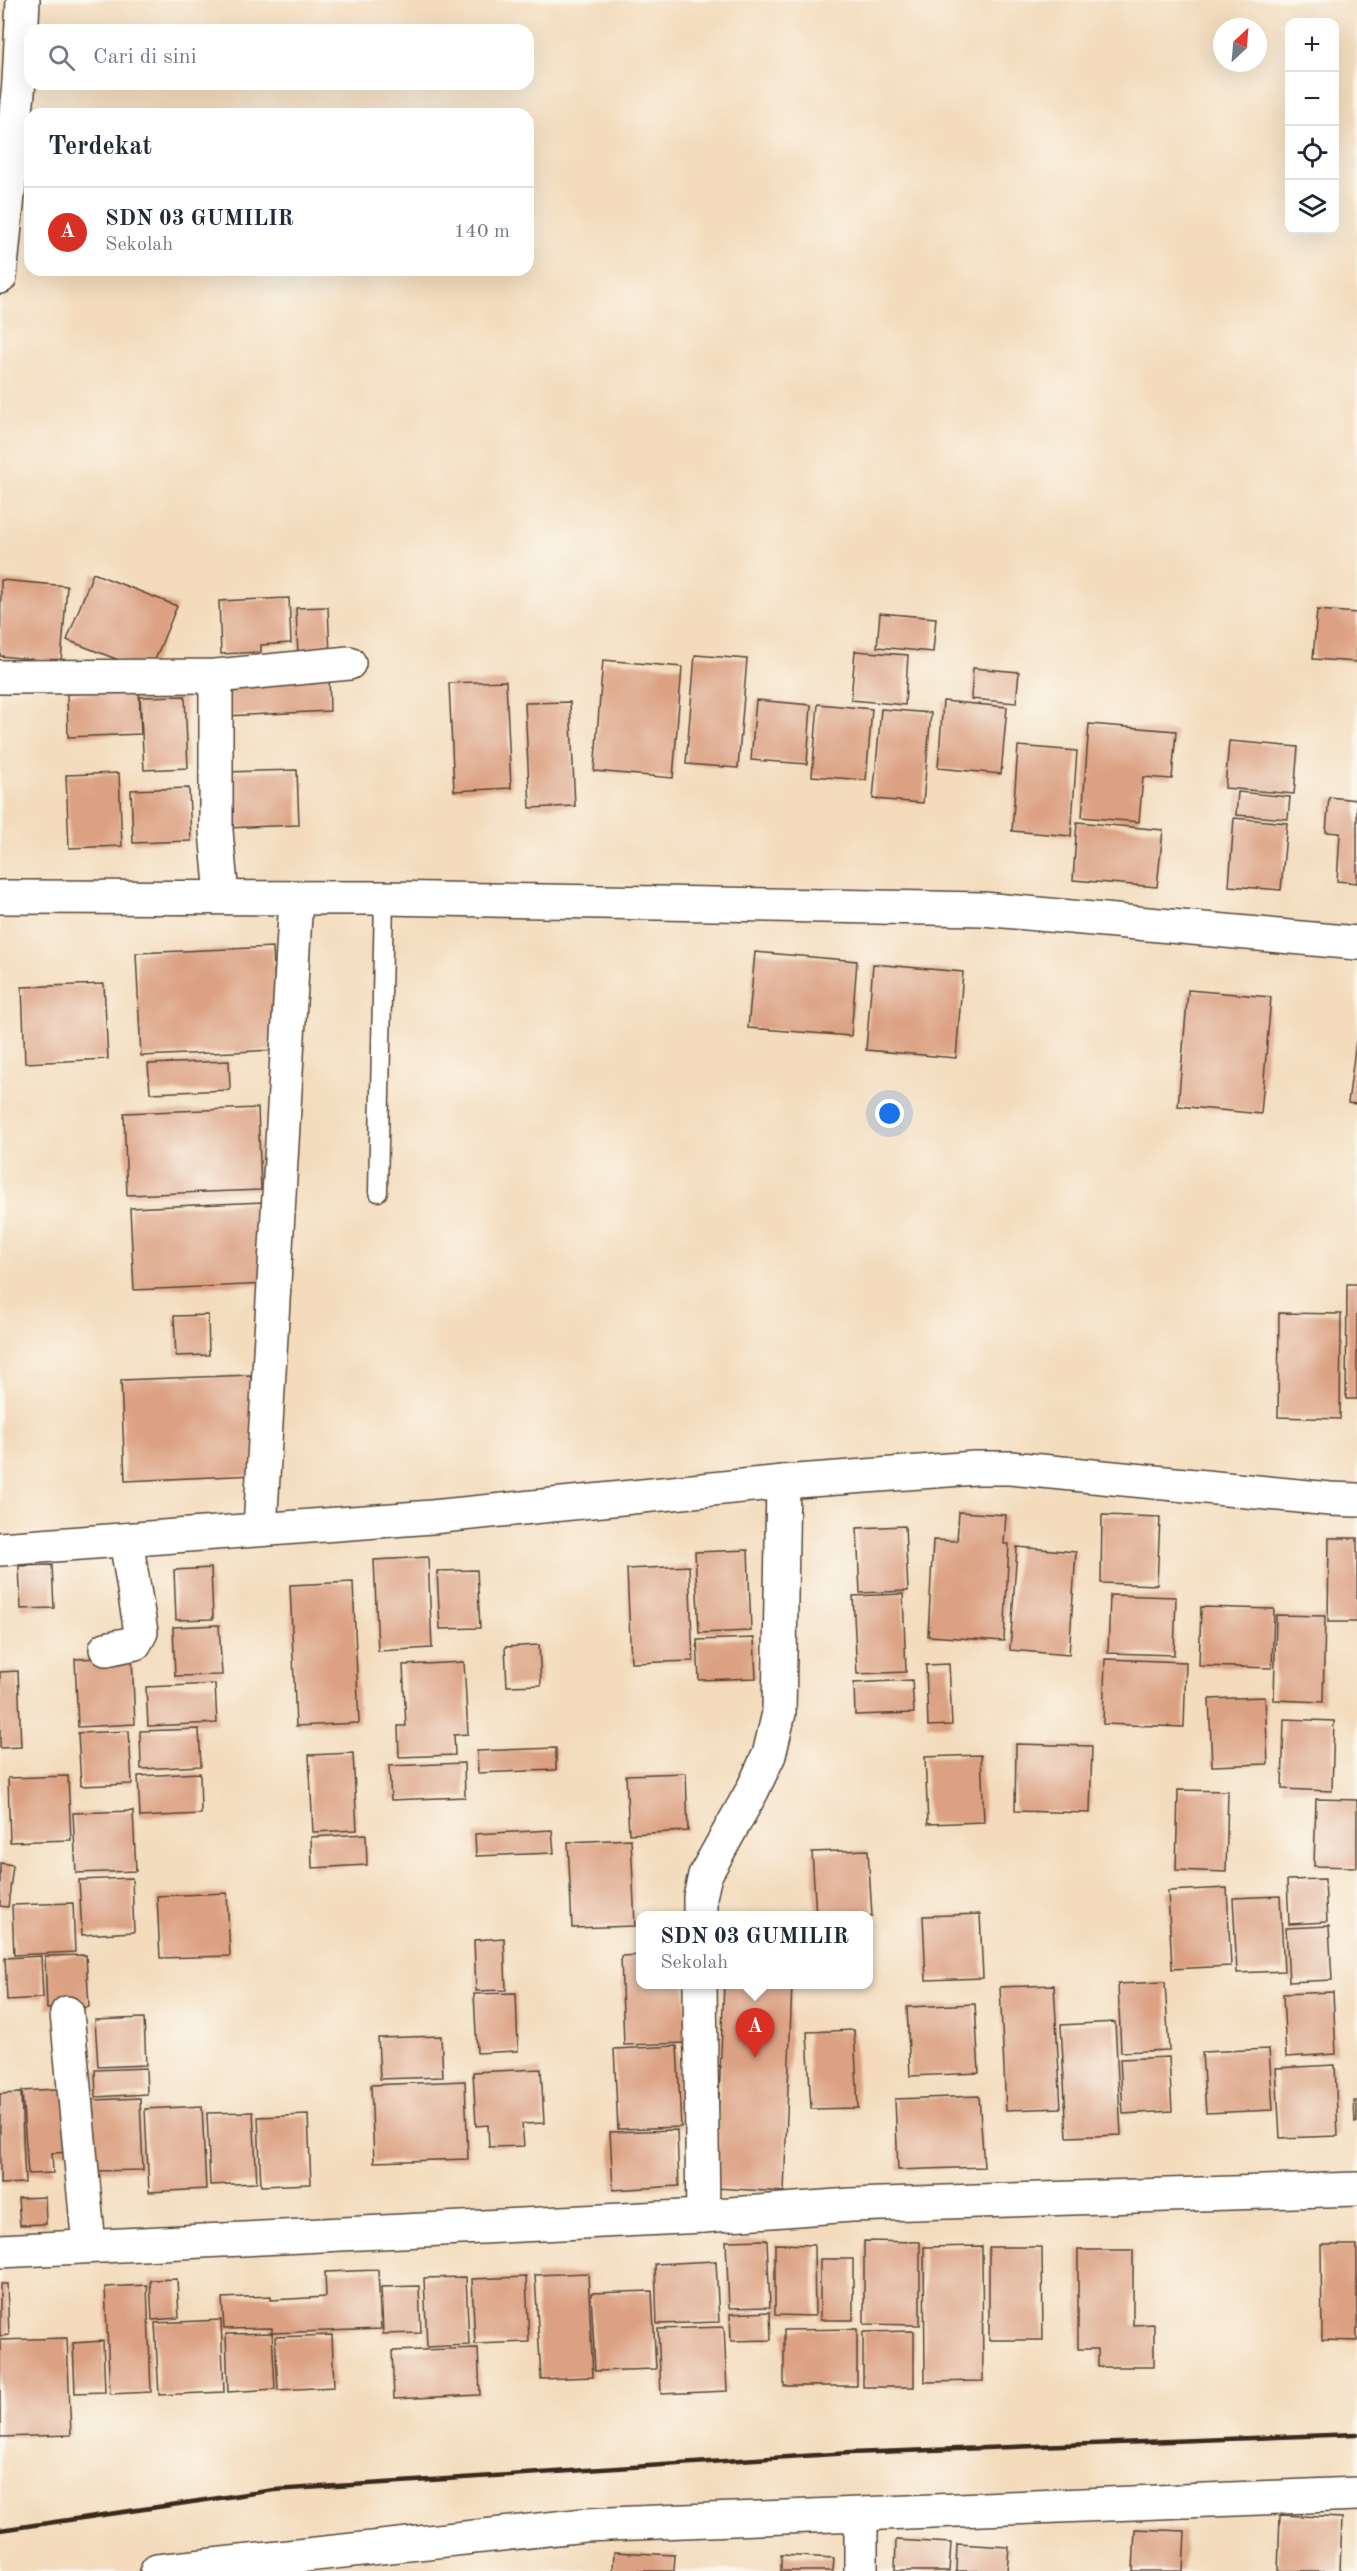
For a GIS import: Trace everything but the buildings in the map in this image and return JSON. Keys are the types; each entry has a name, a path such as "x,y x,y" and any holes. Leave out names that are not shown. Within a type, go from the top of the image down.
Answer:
{"street":[{"path":"0,277 19,82 23,0"},
{"path":"0,677 216,676 349,663"},
{"path":"216,676 216,831 222,896"},
{"path":"0,897 222,896 983,909 1357,943"},
{"path":"260,1529 296,897"},
{"path":"0,1549 432,1517 783,1482 975,1468 1010,1468 1357,1500"},
{"path":"700,1911 700,1897 705,1875 752,1791 769,1755 779,1713 783,1482"},
{"path":"106,1649 135,1643 141,1632 126,1540"},
{"path":"700,1989 703,2216"},
{"path":"67,2013 89,2246"},
{"path":"0,2251 703,2216 851,2205 1357,2189"},
{"path":"157,2571 585,2525 1357,2494"},
{"path":"861,2515 861,2571"}],"lane":[{"path":"378,1192 384,898"}],"railway":[{"path":"0,2530 274,2490 850,2453 1357,2434"}],"place":[{"name":"SDN 03 GUMILIR","path":"755,2058"}]}
